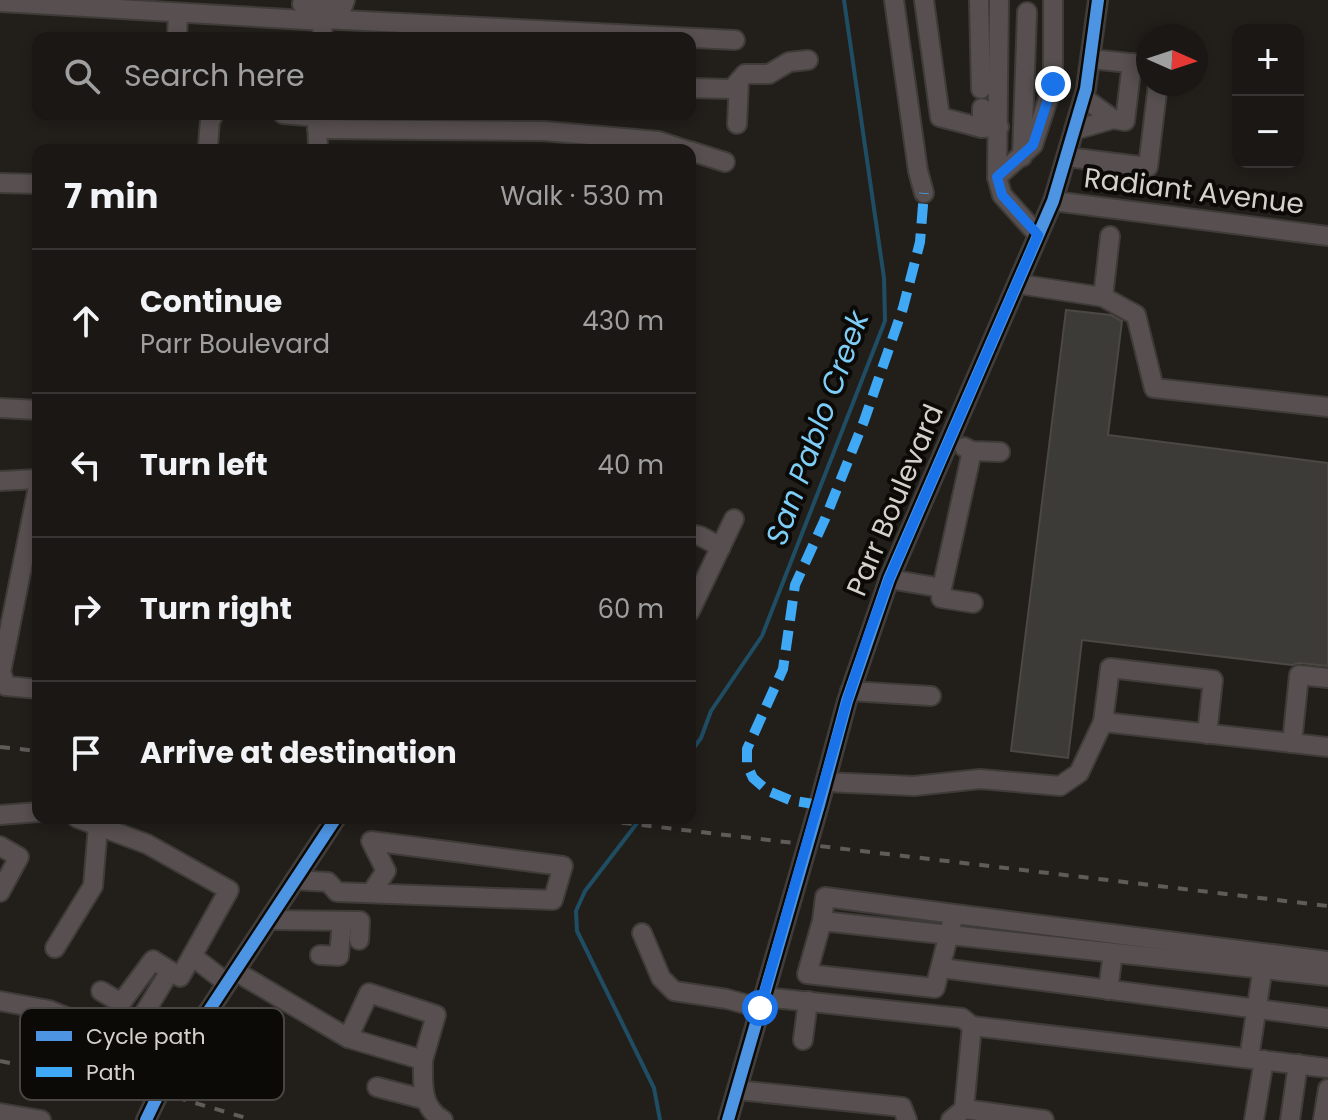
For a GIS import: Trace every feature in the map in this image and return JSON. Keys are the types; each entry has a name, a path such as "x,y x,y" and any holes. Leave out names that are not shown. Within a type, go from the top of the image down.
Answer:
{"street":[{"path":"325,17 343,6 345,0"},
{"path":"894,0 918,171 924,193"},
{"path":"924,0 940,117 991,127"},
{"path":"979,0 981,89"},
{"path":"999,0 991,127 997,177 1002,195 1038,235"},
{"path":"997,177 1033,145 1053,84 1053,0"},
{"name":"Parr Boulevard","path":"728,1120 850,691 889,579 1053,201 1084,98 1098,0"},
{"path":"0,2 178,13 302,8 325,17 571,32"},
{"path":"1022,157 1027,12"},
{"path":"177,32 178,13"},
{"path":"696,38 735,40"},
{"path":"1091,59 1136,64"},
{"path":"696,88 732,89 745,74 769,74 789,62 808,60"},
{"path":"1075,130 1113,119 1125,121 1136,79"},
{"path":"737,124 739,81"},
{"path":"1067,157 1148,167 1157,96"},
{"path":"1084,98 1113,119"},
{"path":"982,108 991,127"},
{"path":"208,144 211,120"},
{"path":"318,144 317,120 544,131 643,144"},
{"path":"477,130 477,144"},
{"path":"696,153 725,162"},
{"path":"0,183 32,184"},
{"name":"Radiant Avenue","path":"1053,201 1328,236"},
{"path":"1103,297 1110,236"},
{"path":"1018,284 1103,297 1136,315 1154,388 1328,407"},
{"path":"0,408 32,410"},
{"path":"950,442 972,451 1000,452"},
{"path":"942,593 972,451"},
{"path":"0,481 32,479"},
{"path":"32,517 1,672 6,686 32,688"},
{"path":"696,599 734,519"},
{"path":"696,535 721,547"},
{"path":"889,579 973,603"},
{"path":"826,782 914,786 980,779 1060,786 1079,773 1103,722 1110,668 1213,680 1207,734"},
{"path":"1292,743 1299,675 1328,678"},
{"path":"850,691 931,696"},
{"path":"1103,722 1328,747"},
{"path":"0,815 32,812"},
{"path":"93,824 147,844 229,890 180,977 153,960 121,1003 101,991"},
{"path":"211,1008 332,824"},
{"path":"55,948 93,886 98,826"},
{"path":"295,880 328,882 337,892 553,900 563,866 371,841 386,871 371,893"},
{"path":"0,846 19,857 0,892"},
{"path":"954,914 935,988 807,974 822,921 825,897 954,914 1264,961 1328,976"},
{"path":"269,920 360,921 359,940"},
{"path":"320,955 339,956 342,921"},
{"path":"822,921 1113,953 1328,961"},
{"path":"642,933 661,978 674,991 762,1003 808,1001 962,1018 972,1026 1328,1068"},
{"path":"1108,990 1113,953"},
{"path":"192,956 348,1038 423,1060"},
{"path":"1254,1120 1258,1009 1264,961"},
{"path":"941,968 1328,1018"},
{"path":"147,1008 170,971"},
{"path":"348,1038 369,993 436,1015 423,1060 423,1099"},
{"path":"0,1001 38,1008"},
{"path":"803,1040 808,1001"},
{"path":"972,1026 958,1115 1044,1120"},
{"path":"1290,1120 1298,1064"},
{"path":"377,1087 423,1099 443,1120"},
{"path":"1323,1120 1328,1089"},
{"path":"737,1090 902,1107 907,1120"},
{"path":"146,1120 155,1100"},
{"path":"0,1113 41,1120"}],"building":[{"path":"1066,310 1111,315 1122,321 1108,435 1328,463 1328,666 1292,665 1082,640 1068,758 1011,751"}],"waterway":[{"name":"San Pablo Creek","path":"696,745 711,711 762,636 885,321 884,278 844,0"},
{"name":"San Pablo Creek","path":"636,824 585,891 576,911 577,931 654,1088 660,1120"}],"railway":[{"path":"0,747 32,750"},
{"path":"633,824 1328,906"},
{"path":"0,1061 20,1065"},
{"path":"185,1100 253,1120"}],"marked path":[{"path":"819,805 790,800 768,791 753,778 747,765 747,749 783,669 795,585 864,421 903,308 920,242 924,193"}],"cycle path":[{"path":"728,1120 847,701 889,579 1053,201 1086,89 1098,0"},
{"path":"211,1008 332,824"},
{"path":"146,1120 156,1100"}],"route":[{"path":"760,1008 868,637 889,579 1038,235 1002,195 997,177 1033,145 1053,84"}]}
